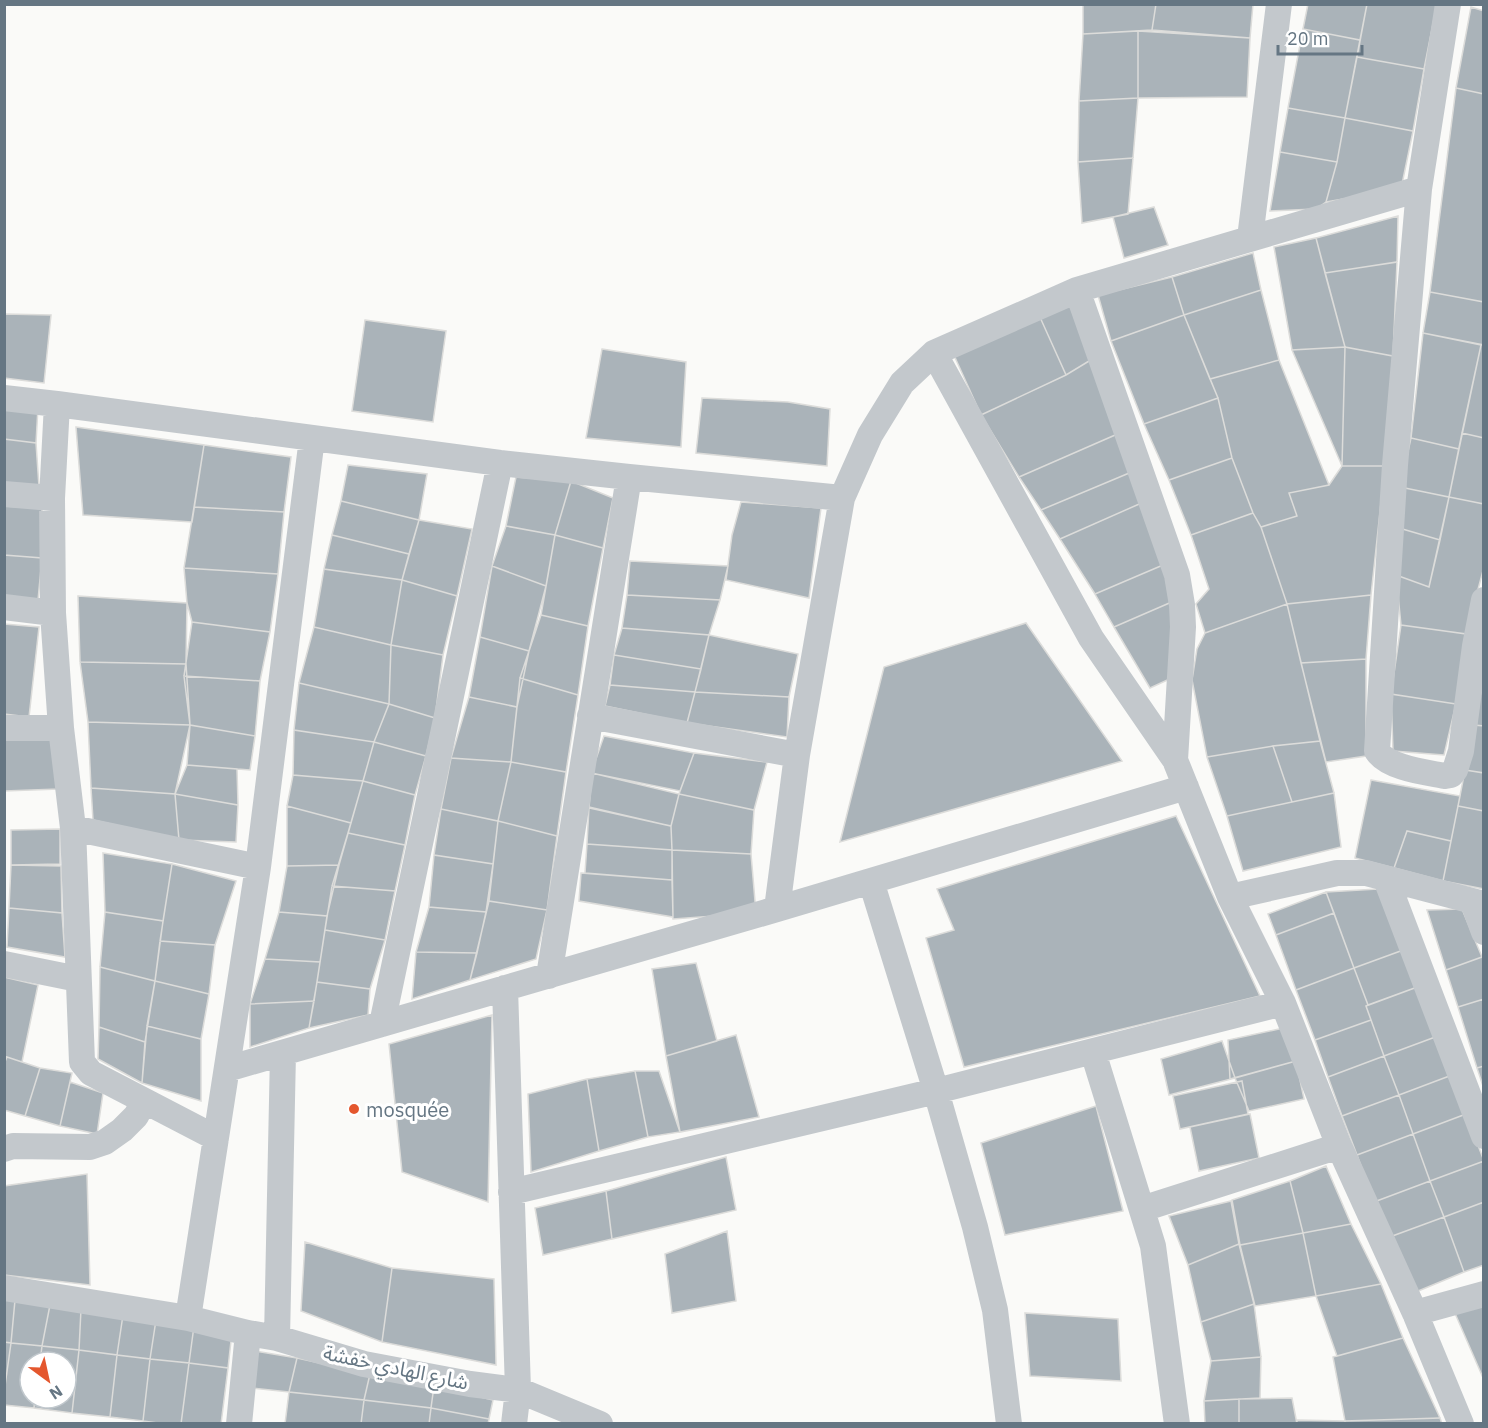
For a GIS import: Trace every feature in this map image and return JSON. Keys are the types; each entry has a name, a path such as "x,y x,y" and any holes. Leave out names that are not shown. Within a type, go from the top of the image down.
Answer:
{"street":[{"path":"1250,238 1279,4"},
{"path":"1448,4 1419,189 1395,465 1377,751 1384,759 1400,766 1445,776 1455,770 1461,752 1475,646 1484,600"},
{"path":"777,909 797,755 842,498 870,435 902,383 934,353 1077,290 1419,189"},
{"path":"1077,290 1177,575 1183,627 1175,760"},
{"path":"934,353 1091,638 1175,760 1230,897 1283,1004 1339,1146 1415,1313 1461,1424"},
{"path":"4,398 500,463 842,498"},
{"path":"57,404 52,498 53,613 61,728 73,828 82,1062 91,1073 216,1138"},
{"path":"188,1318 258,867 312,438"},
{"path":"382,1024 500,463"},
{"path":"549,976 629,477"},
{"path":"4,494 52,498"},
{"path":"4,607 53,613"},
{"path":"590,716 797,755"},
{"path":"4,728 61,728"},
{"path":"227,1069 1186,787"},
{"path":"73,828 258,867"},
{"path":"1230,897 1336,873 1366,873 1478,903 1484,932"},
{"path":"1386,879 1484,1136"},
{"path":"871,881 936,1090 975,1227 995,1310 1009,1424"},
{"path":"4,964 78,979"},
{"path":"505,988 518,1390 514,1424"},
{"path":"511,1192 1283,1004"},
{"path":"1093,1052 1154,1246 1177,1424"},
{"path":"277,1338 283,1053"},
{"path":"7,1146 90,1148 105,1142 122,1130 136,1116 144,1101"},
{"path":"1142,1209 1339,1146"},
{"name":"شارع الهادي خفشة","path":"4,1288 188,1318 277,1338 364,1364 470,1384 518,1390 600,1424"},
{"path":"1415,1313 1484,1294"},
{"path":"239,1424 248,1333"}],"building":[{"path":"1083,4 1156,4 1152,30 1083,34"},
{"path":"1156,4 1253,4 1250,38 1152,30"},
{"path":"1308,4 1367,4 1360,40 1303,29"},
{"path":"1367,4 1437,4 1424,69 1357,57"},
{"path":"1471,7 1484,11 1484,94 1456,88"},
{"path":"1303,29 1360,40 1345,118 1288,108"},
{"path":"1138,31 1138,98 1079,101 1083,34"},
{"path":"1138,31 1250,38 1247,97 1138,98"},
{"path":"1357,57 1424,69 1413,131 1345,118"},
{"path":"1456,88 1484,94 1484,302 1430,292"},
{"path":"1138,98 1133,158 1078,162 1079,101"},
{"path":"1288,108 1345,118 1337,162 1280,152"},
{"path":"1345,118 1413,131 1401,189 1326,202 1337,162"},
{"path":"1280,152 1337,162 1326,202 1316,209 1270,211"},
{"path":"1133,158 1128,214 1082,223 1078,162"},
{"path":"1154,207 1168,245 1124,258 1113,217"},
{"path":"1398,216 1397,262 1325,273 1316,238"},
{"path":"1316,238 1345,347 1292,350 1274,247"},
{"path":"1253,253 1261,290 1184,315 1172,277"},
{"path":"1397,262 1393,356 1345,347 1325,273"},
{"path":"1172,277 1184,315 1111,341 1098,295"},
{"path":"1261,290 1279,360 1210,379 1184,315"},
{"path":"1430,292 1484,302 1484,345 1423,333"},
{"path":"1074,303 1094,358 1066,375 1039,315"},
{"path":"4,314 51,315 44,383 4,378"},
{"path":"1039,315 1066,375 981,415 953,353"},
{"path":"1184,315 1218,398 1144,424 1111,341"},
{"path":"365,320 446,331 433,422 352,411"},
{"path":"1423,333 1481,345 1459,449 1411,438"},
{"path":"1481,345 1484,345 1484,438 1462,433"},
{"path":"1345,347 1342,466 1292,350"},
{"path":"1345,347 1393,356 1385,466 1342,466"},
{"path":"602,349 686,362 681,447 586,438"},
{"path":"1094,358 1122,432 1019,477 981,415 1066,375"},
{"path":"1279,360 1329,485 1289,493 1297,516 1261,527 1253,513 1232,458 1218,398 1210,379"},
{"path":"702,398 788,402 830,409 827,466 696,453"},
{"path":"1218,398 1232,458 1169,480 1144,424"},
{"path":"4,404 38,407 36,443 4,439"},
{"path":"76,427 204,445 192,522 83,515"},
{"path":"1122,432 1134,471 1041,510 1019,477"},
{"path":"1462,433 1484,438 1484,504 1449,497"},
{"path":"1411,438 1459,449 1449,497 1400,487"},
{"path":"4,439 36,443 39,487 4,484"},
{"path":"204,445 291,457 284,512 194,507"},
{"path":"1232,458 1253,513 1191,535 1169,480"},
{"path":"348,465 427,474 419,520 341,501"},
{"path":"1342,466 1385,466 1371,595 1287,604 1261,527 1297,516 1289,493 1329,485"},
{"path":"1134,471 1146,501 1060,539 1041,510"},
{"path":"516,477 571,481 555,535 506,526"},
{"path":"571,481 613,498 603,548 555,535"},
{"path":"1400,487 1449,497 1440,540 1399,528"},
{"path":"1449,497 1484,504 1484,567 1466,634 1401,625 1396,575 1429,587"},
{"path":"341,501 419,520 409,554 332,535"},
{"path":"1146,501 1163,565 1095,594 1060,539"},
{"path":"741,502 821,508 809,598 726,580 732,535"},
{"path":"4,506 42,508 42,558 4,555"},
{"path":"194,507 284,512 278,574 184,568"},
{"path":"1253,513 1261,527 1287,604 1205,633 1196,604 1209,589 1191,535"},
{"path":"419,520 472,529 457,596 402,580"},
{"path":"506,526 555,535 546,586 492,566"},
{"path":"1399,528 1440,540 1429,587 1396,575"},
{"path":"332,535 409,554 402,580 324,569"},
{"path":"555,535 603,548 588,626 541,615"},
{"path":"4,555 42,558 38,600 4,597"},
{"path":"630,561 728,566 720,600 627,595"},
{"path":"1163,565 1174,601 1114,627 1095,594"},
{"path":"492,566 546,586 529,651 480,637"},
{"path":"184,568 278,574 270,632 192,622 187,603"},
{"path":"324,569 402,580 391,645 314,627"},
{"path":"402,580 457,596 443,655 391,645"},
{"path":"627,595 720,600 709,635 622,628"},
{"path":"1371,595 1366,659 1301,663 1287,604"},
{"path":"78,596 187,603 186,664 80,662"},
{"path":"1174,601 1174,677 1150,688 1114,627"},
{"path":"1287,604 1320,741 1207,757 1192,680 1197,649 1205,633"},
{"path":"541,615 588,626 578,695 520,678"},
{"path":"192,622 270,632 260,681 184,676"},
{"path":"1026,623 1122,761 840,842 884,667"},
{"path":"4,624 39,627 29,717 4,714"},
{"path":"1401,625 1466,634 1456,704 1391,694"},
{"path":"314,627 391,645 389,704 299,683"},
{"path":"622,628 709,635 701,669 614,655"},
{"path":"709,635 798,654 789,697 695,692"},
{"path":"480,637 529,651 517,707 469,697"},
{"path":"391,645 443,655 435,718 389,704"},
{"path":"614,655 701,669 695,692 610,685"},
{"path":"1366,659 1366,756 1326,762 1301,663"},
{"path":"80,662 186,664 190,725 88,722"},
{"path":"184,676 260,681 255,736 190,725"},
{"path":"1484,677 1484,726 1474,725"},
{"path":"520,678 578,695 566,772 511,762"},
{"path":"299,683 389,704 374,742 294,730"},
{"path":"610,685 695,692 687,723 605,706"},
{"path":"695,692 789,697 787,737 687,723"},
{"path":"1391,694 1456,704 1444,755 1393,751"},
{"path":"469,697 517,707 511,762 451,758"},
{"path":"389,704 435,718 426,756 374,742"},
{"path":"88,722 190,725 175,794 91,788"},
{"path":"190,725 255,736 250,770 187,765"},
{"path":"1474,725 1484,726 1484,773 1465,770"},
{"path":"294,730 374,742 363,781 293,775"},
{"path":"604,736 694,753 680,791 591,773"},
{"path":"4,737 55,738 59,789 4,791"},
{"path":"1320,741 1334,793 1292,802 1273,746"},
{"path":"374,742 426,756 415,795 363,781"},
{"path":"1273,746 1292,802 1227,816 1207,757"},
{"path":"694,753 767,762 754,810 679,794"},
{"path":"451,758 511,762 498,821 441,809"},
{"path":"511,762 566,772 557,836 498,821"},
{"path":"187,765 237,769 238,805 175,794"},
{"path":"1465,770 1484,773 1484,811 1458,806"},
{"path":"592,773 679,794 671,826 589,808"},
{"path":"293,775 363,781 351,823 287,806"},
{"path":"1371,780 1460,796 1451,841 1407,831 1394,868 1355,858"},
{"path":"363,781 415,795 405,845 348,833"},
{"path":"91,788 175,794 179,840 93,820"},
{"path":"1334,793 1341,847 1243,871 1227,816"},
{"path":"175,794 238,805 236,842 179,840"},
{"path":"679,794 754,810 751,854 672,850 671,826"},
{"path":"287,806 351,823 339,865 287,866"},
{"path":"1458,806 1484,811 1484,889 1443,881"},
{"path":"589,807 671,826 672,850 587,844"},
{"path":"441,809 498,821 493,864 434,855"},
{"path":"1176,816 1260,996 964,1067 926,938 954,930 937,889"},
{"path":"498,821 557,836 547,910 489,901"},
{"path":"60,829 60,864 11,865 11,830"},
{"path":"1407,831 1451,841 1443,881 1394,868"},
{"path":"348,833 405,845 395,891 332,886"},
{"path":"587,844 672,850 672,880 585,873"},
{"path":"672,850 751,854 756,913 673,919"},
{"path":"103,853 172,864 163,921 105,912"},
{"path":"434,855 493,864 486,912 429,907"},
{"path":"172,864 236,881 215,945 160,941"},
{"path":"11,865 61,866 62,913 9,908"},
{"path":"339,865 327,916 279,912 287,866"},
{"path":"581,873 672,880 673,917 579,901"},
{"path":"332,886 395,891 385,940 325,930"},
{"path":"1378,889 1406,949 1354,968 1326,892"},
{"path":"1326,892 1334,913 1276,935 1268,914"},
{"path":"489,901 547,910 536,959 470,980"},
{"path":"429,907 486,912 477,953 416,952"},
{"path":"9,908 62,913 65,957 7,947"},
{"path":"1462,909 1482,957 1446,970 1427,910"},
{"path":"105,912 163,921 155,981 100,967"},
{"path":"279,912 327,916 320,962 265,959"},
{"path":"1334,913 1354,968 1296,990 1276,935"},
{"path":"325,930 385,940 370,989 317,982"},
{"path":"160,941 215,945 209,994 155,981"},
{"path":"1406,949 1420,986 1368,1005 1354,968"},
{"path":"416,952 477,953 470,980 412,999"},
{"path":"1482,957 1484,960 1484,999 1458,1007 1446,970"},
{"path":"265,959 320,962 314,1001 250,1004"},
{"path":"696,963 717,1041 666,1056 652,969"},
{"path":"100,967 155,981 145,1042 99,1027"},
{"path":"1354,968 1368,1005 1366,1006 1371,1020 1315,1040 1296,990"},
{"path":"4,977 38,985 22,1062 4,1056"},
{"path":"155,981 209,994 201,1039 147,1026"},
{"path":"317,982 370,989 368,1015 309,1028"},
{"path":"1420,986 1438,1036 1384,1056 1366,1006"},
{"path":"1484,999 1484,1066 1477,1068 1458,1007"},
{"path":"314,1001 309,1028 250,1047 250,1004"},
{"path":"492,1015 488,1202 402,1172 389,1044"},
{"path":"1371,1020 1384,1056 1328,1077 1315,1040"},
{"path":"147,1026 201,1039 201,1101 142,1083"},
{"path":"99,1027 145,1042 142,1083 98,1059"},
{"path":"1288,1027 1296,1061 1230,1079 1228,1040"},
{"path":"736,1035 759,1117 680,1132 666,1056"},
{"path":"1438,1036 1452,1075 1399,1095 1384,1056"},
{"path":"1222,1041 1235,1078 1169,1095 1161,1059"},
{"path":"1384,1056 1399,1095 1342,1116 1328,1077"},
{"path":"7,1057 40,1068 25,1116 4,1110 4,1064"},
{"path":"1296,1061 1304,1099 1249,1111 1235,1078"},
{"path":"1484,1066 1484,1089 1477,1068"},
{"path":"40,1068 72,1073 60,1126 25,1116"},
{"path":"635,1071 659,1071 680,1132 648,1137"},
{"path":"635,1071 648,1137 599,1151 587,1079"},
{"path":"1452,1075 1466,1114 1413,1134 1399,1095"},
{"path":"587,1079 599,1151 531,1172 528,1094"},
{"path":"1242,1081 1248,1114 1180,1129 1173,1096"},
{"path":"70,1082 103,1093 97,1134 60,1126"},
{"path":"1399,1095 1413,1134 1357,1155 1342,1116"},
{"path":"1096,1106 1123,1211 1005,1235 981,1143"},
{"path":"1250,1114 1259,1158 1199,1171 1190,1127"},
{"path":"1466,1114 1484,1161 1430,1181 1413,1134"},
{"path":"1413,1134 1430,1181 1374,1202 1357,1155"},
{"path":"726,1157 736,1210 612,1239 606,1191"},
{"path":"1484,1161 1484,1202 1444,1217 1430,1181"},
{"path":"1326,1166 1351,1224 1303,1233 1290,1181"},
{"path":"87,1174 90,1285 4,1275 4,1186"},
{"path":"1290,1181 1303,1233 1240,1245 1232,1200"},
{"path":"1430,1181 1444,1217 1387,1238 1374,1202"},
{"path":"606,1191 612,1239 543,1255 535,1208"},
{"path":"1231,1201 1239,1244 1188,1265 1169,1216"},
{"path":"1484,1202 1484,1265 1464,1272 1444,1217"},
{"path":"1444,1217 1464,1272 1411,1294 1387,1238"},
{"path":"1351,1224 1381,1284 1316,1296 1303,1233"},
{"path":"727,1231 736,1301 672,1313 665,1254"},
{"path":"1303,1233 1316,1296 1255,1306 1240,1245"},
{"path":"305,1242 392,1268 382,1342 301,1311"},
{"path":"1239,1244 1254,1304 1201,1322 1188,1265"},
{"path":"392,1268 494,1279 496,1365 382,1342"},
{"path":"1381,1284 1403,1338 1337,1356 1316,1296"},
{"path":"4,1298 15,1300 11,1343 4,1342"},
{"path":"15,1300 50,1305 42,1346 11,1343"},
{"path":"1484,1302 1484,1380 1454,1311"},
{"path":"1254,1304 1261,1357 1211,1361 1201,1322"},
{"path":"50,1305 81,1309 79,1350 42,1346"},
{"path":"81,1309 123,1315 117,1355 79,1350"},
{"path":"1025,1313 1118,1319 1121,1381 1030,1376"},
{"path":"123,1315 156,1320 150,1359 117,1355"},
{"path":"156,1320 194,1326 189,1363 150,1359"},
{"path":"194,1326 232,1332 228,1368 189,1363"},
{"path":"1403,1338 1440,1418 1345,1421 1333,1357"},
{"path":"4,1342 11,1343 4,1393"},
{"path":"11,1343 42,1346 42,1350 18,1350 18,1406 4,1405"},
{"path":"42,1346 79,1350 78,1359 78,1350 42,1350"},
{"path":"79,1350 117,1355 110,1417 72,1413 72,1410 78,1410"},
{"path":"255,1351 297,1358 289,1392 251,1388"},
{"path":"117,1355 150,1359 143,1421 110,1417"},
{"path":"1261,1357 1260,1398 1204,1401 1211,1361"},
{"path":"297,1358 370,1374 364,1400 289,1392"},
{"path":"150,1359 189,1363 181,1424 143,1421"},
{"path":"189,1363 228,1368 221,1424 181,1424"},
{"path":"370,1374 434,1386 431,1408 364,1400"},
{"path":"434,1386 493,1400 489,1419 431,1408"},
{"path":"289,1392 364,1400 361,1424 285,1424"},
{"path":"1292,1398 1297,1424 1239,1424 1239,1399"},
{"path":"1239,1399 1239,1424 1205,1424 1204,1401"},
{"path":"364,1400 431,1408 429,1424 361,1424"},
{"path":"431,1408 489,1419 488,1424 429,1424"},
{"path":"49,1410 72,1410 72,1413"},
{"path":"1440,1418 1442,1424 1345,1424 1345,1421"},
{"path":"1297,1420 1345,1421 1345,1424 1297,1424"}],"place":[{"name":"mosquée","path":"354,1109"}]}
